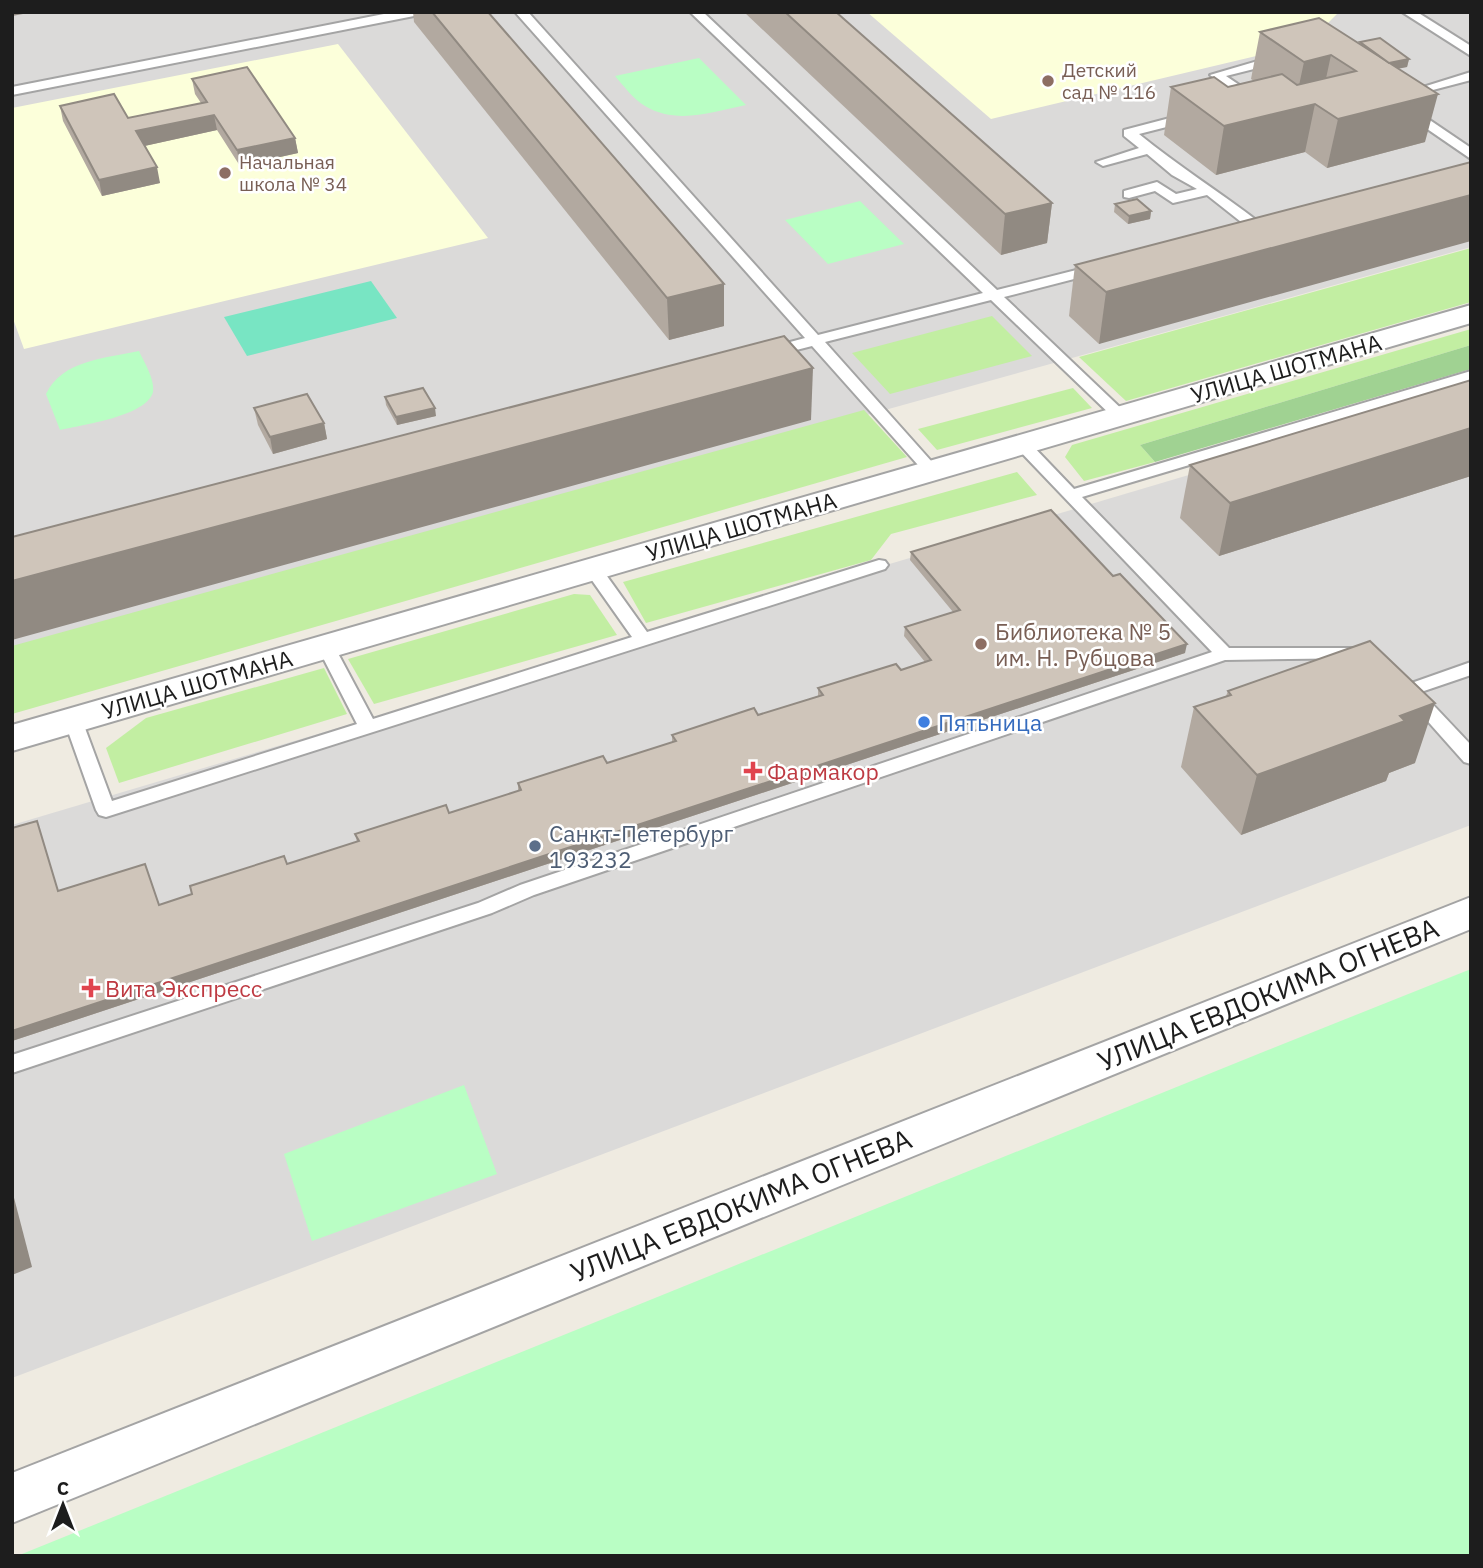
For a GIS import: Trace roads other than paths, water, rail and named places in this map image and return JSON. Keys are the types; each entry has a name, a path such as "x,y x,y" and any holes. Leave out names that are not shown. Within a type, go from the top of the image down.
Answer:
{"street":[{"name":"УЛИЦА ШОТМАНА","path":"12,738 1471,314"},
{"name":"УЛИЦА ЕВДОКИМА ОГНЕВА","path":"12,1498 1471,912"}],"lane":[{"path":"12,91 414,12"},
{"path":"521,12 932,471"},
{"path":"696,12 1121,416"},
{"path":"1408,12 1471,52"},
{"path":"1230,106 1249,98 1216,75 1290,56"},
{"path":"1429,87 1471,76"},
{"path":"1399,103 1471,155"},
{"path":"1208,113 1129,132 1177,172 1209,190 1255,226"},
{"path":"1103,162 1150,149"},
{"path":"1129,194 1157,187 1173,199 1209,190"},
{"path":"752,357 1117,263"},
{"path":"1071,495 1471,376"},
{"path":"1022,444 1224,654"},
{"path":"73,720 106,810 879,565"},
{"path":"593,569 643,640"},
{"path":"326,646 368,727"},
{"path":"12,1064 485,908 527,890 1224,654 1371,654 1380,663"},
{"path":"1471,668 1404,686 1471,757"}],"place":[{"name":"Детский сад № 116","path":"1048,81"},
{"name":"Начальная школа № 34","path":"225,173"},
{"name":"Библиотека № 5 им. Н. Рубцова","path":"981,644"},
{"name":"Пятьница","path":"924,722"},
{"name":"Фармакор","path":"753,771"},
{"name":"Санкт-Петербург 193232","path":"535,846"},
{"name":"Вита Экспресс","path":"91,988"}]}
